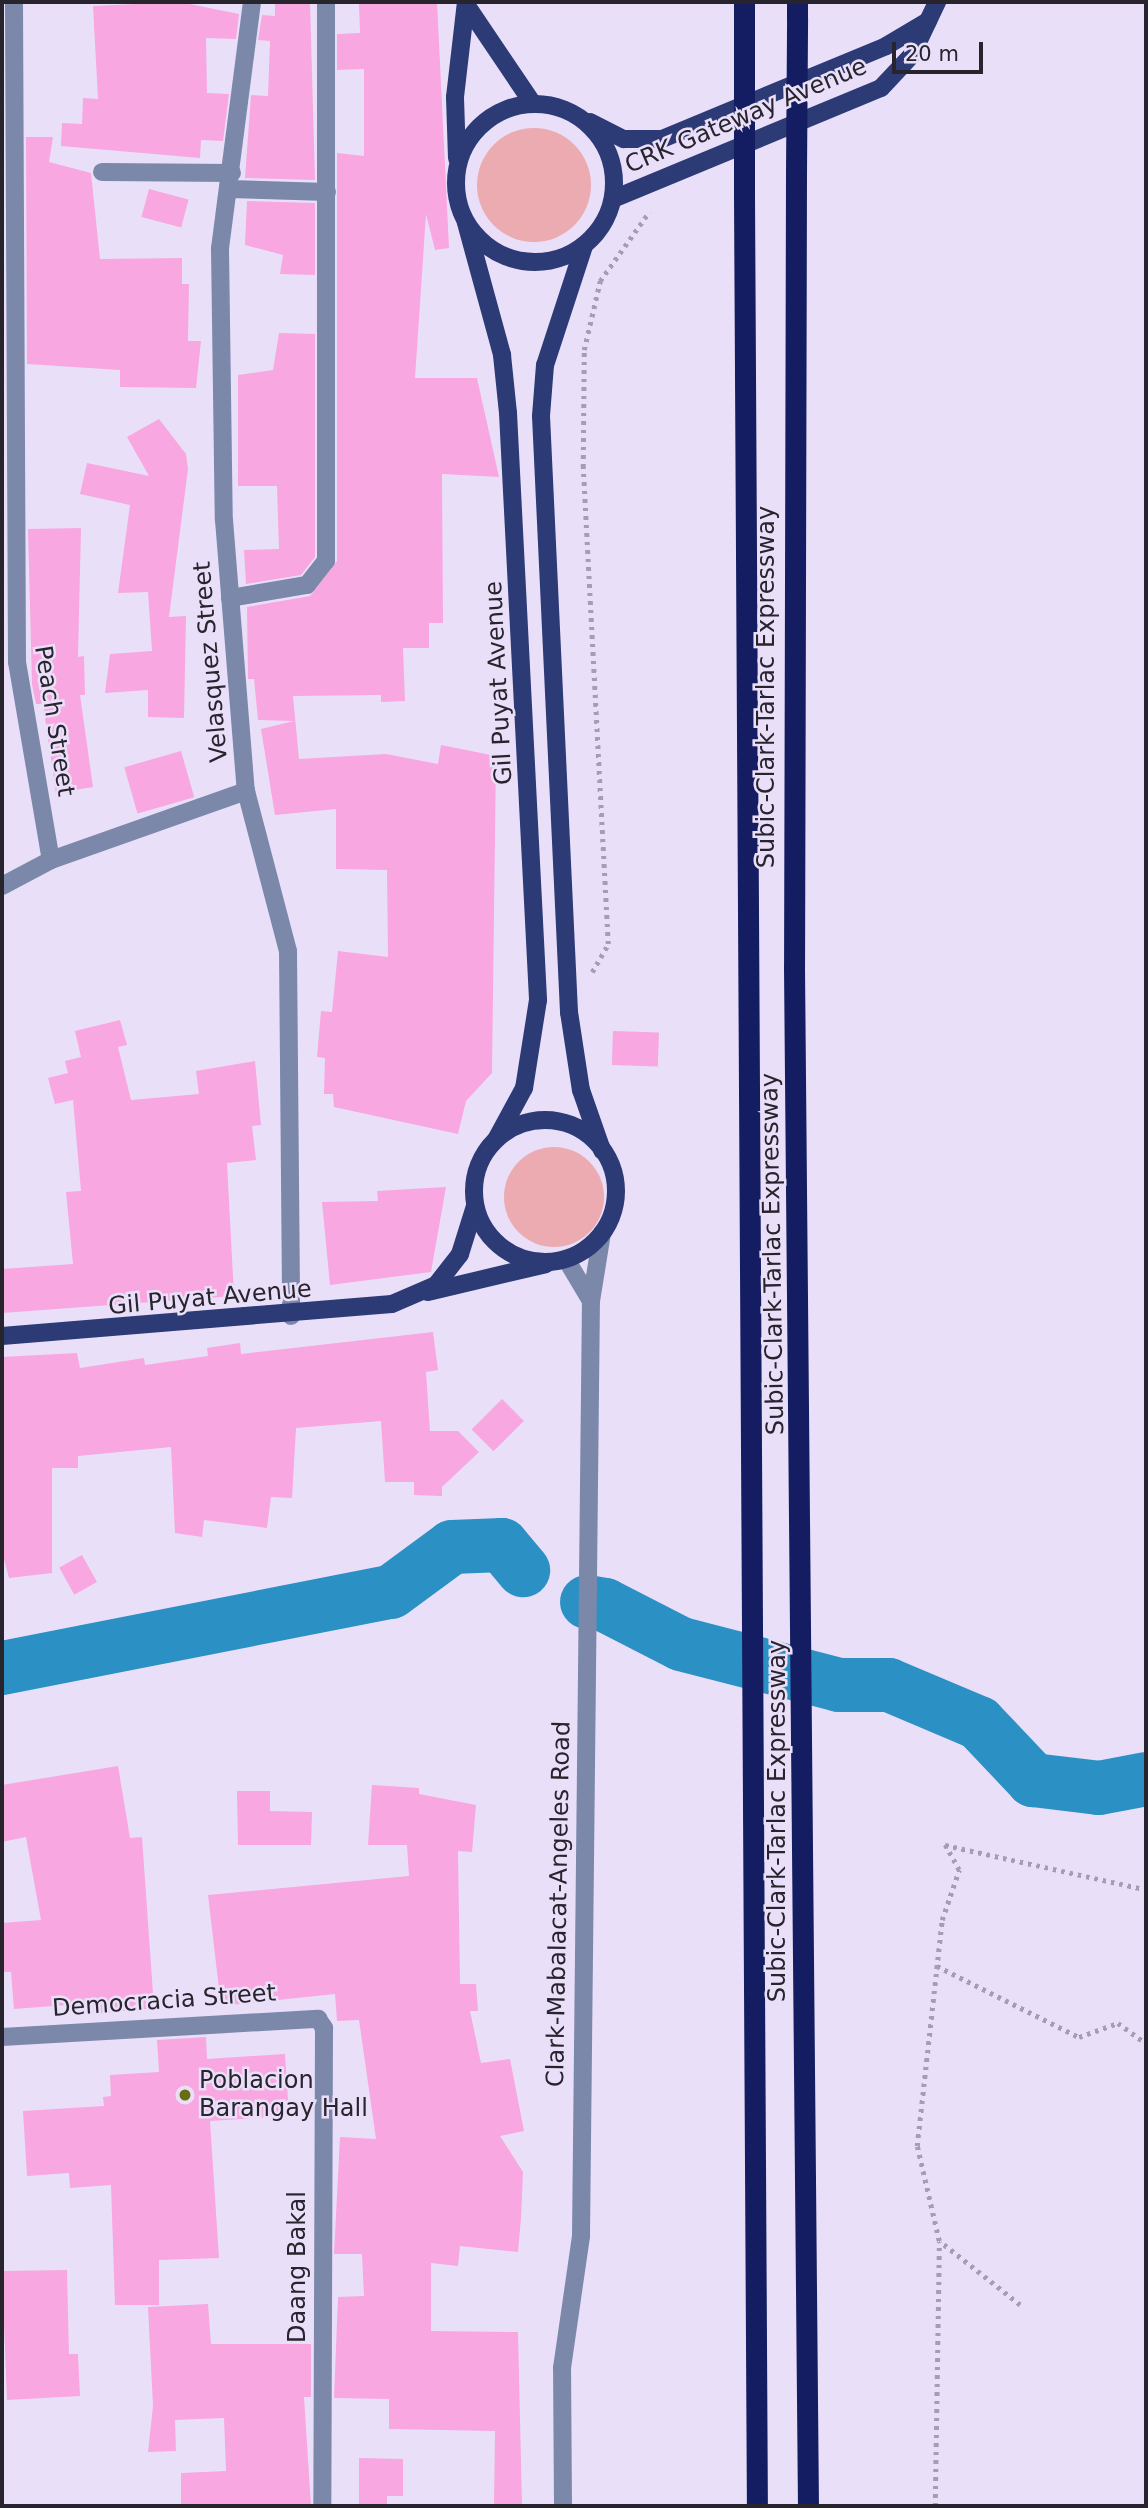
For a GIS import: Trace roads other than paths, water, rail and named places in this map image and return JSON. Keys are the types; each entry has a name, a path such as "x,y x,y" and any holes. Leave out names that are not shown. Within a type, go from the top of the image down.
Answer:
{"highway":[{"name":"Subic-Clark-Tarlac Expressway","path":"744,2 748,1259 755,1816 757,2506"},
{"name":"Subic-Clark-Tarlac Expressway","path":"797,10 792,565 801,1259 808,2506"}],"main road":[{"path":"928,21 937,2"},
{"path":"467,4 533,104"},
{"path":"467,4 455,97 455,186 466,223 511,259 549,261 584,246"},
{"name":"CRK Gateway Avenue","path":"613,199 665,174 897,76 928,21"},
{"name":"CRK Gateway Avenue","path":"578,116 624,139 662,139 886,46 928,21"},
{"path":"457,165 485,121 533,104 578,116 612,161 613,199 584,246 545,365 541,416 569,1012 581,1090 602,1150 616,1192 602,1233 559,1260 509,1252 487,1233 475,1206 477,1169 497,1138 523,1124 552,1121 581,1130 602,1150"},
{"name":"Gil Puyat Avenue","path":"466,223 502,355 508,413 538,1000 524,1088 497,1138"},
{"name":"Gil Puyat Avenue","path":"421,1293 436,1285 460,1254 475,1206"},
{"name":"Gil Puyat Avenue","path":"2,1336 371,1309 421,1293 559,1260"}],"street":[{"name":"Peach Street","path":"14,2 16,662 51,860"},
{"name":"Velasquez Street","path":"252,2 231,181 220,249 230,597 246,791 288,951 292,1316"},
{"path":"230,597 307,584 326,561 326,2"},
{"path":"102,172 231,181 327,192"},
{"path":"2,886 51,860 246,791"},
{"name":"Clark-Mabalacat-Angeles Road","path":"563,2506 562,2368 581,2236 591,1301 602,1233"},
{"name":"Clark-Mabalacat-Angeles Road","path":"559,1260 591,1301"},
{"name":"Democracia Street","path":"2,2037 307,2015 324,2028"},
{"name":"Daang Bakal","path":"322,2506 324,2028"}],"waterway":[{"path":"2,1668 391,1592 452,1547 502,1545 523,1570"},
{"path":"587,1602 605,1605 681,1644 839,1685 889,1685 979,1723 1033,1780 1099,1788 1146,1779"}],"place":[{"name":"Poblacion Barangay Hall","path":"185,2095"}]}
